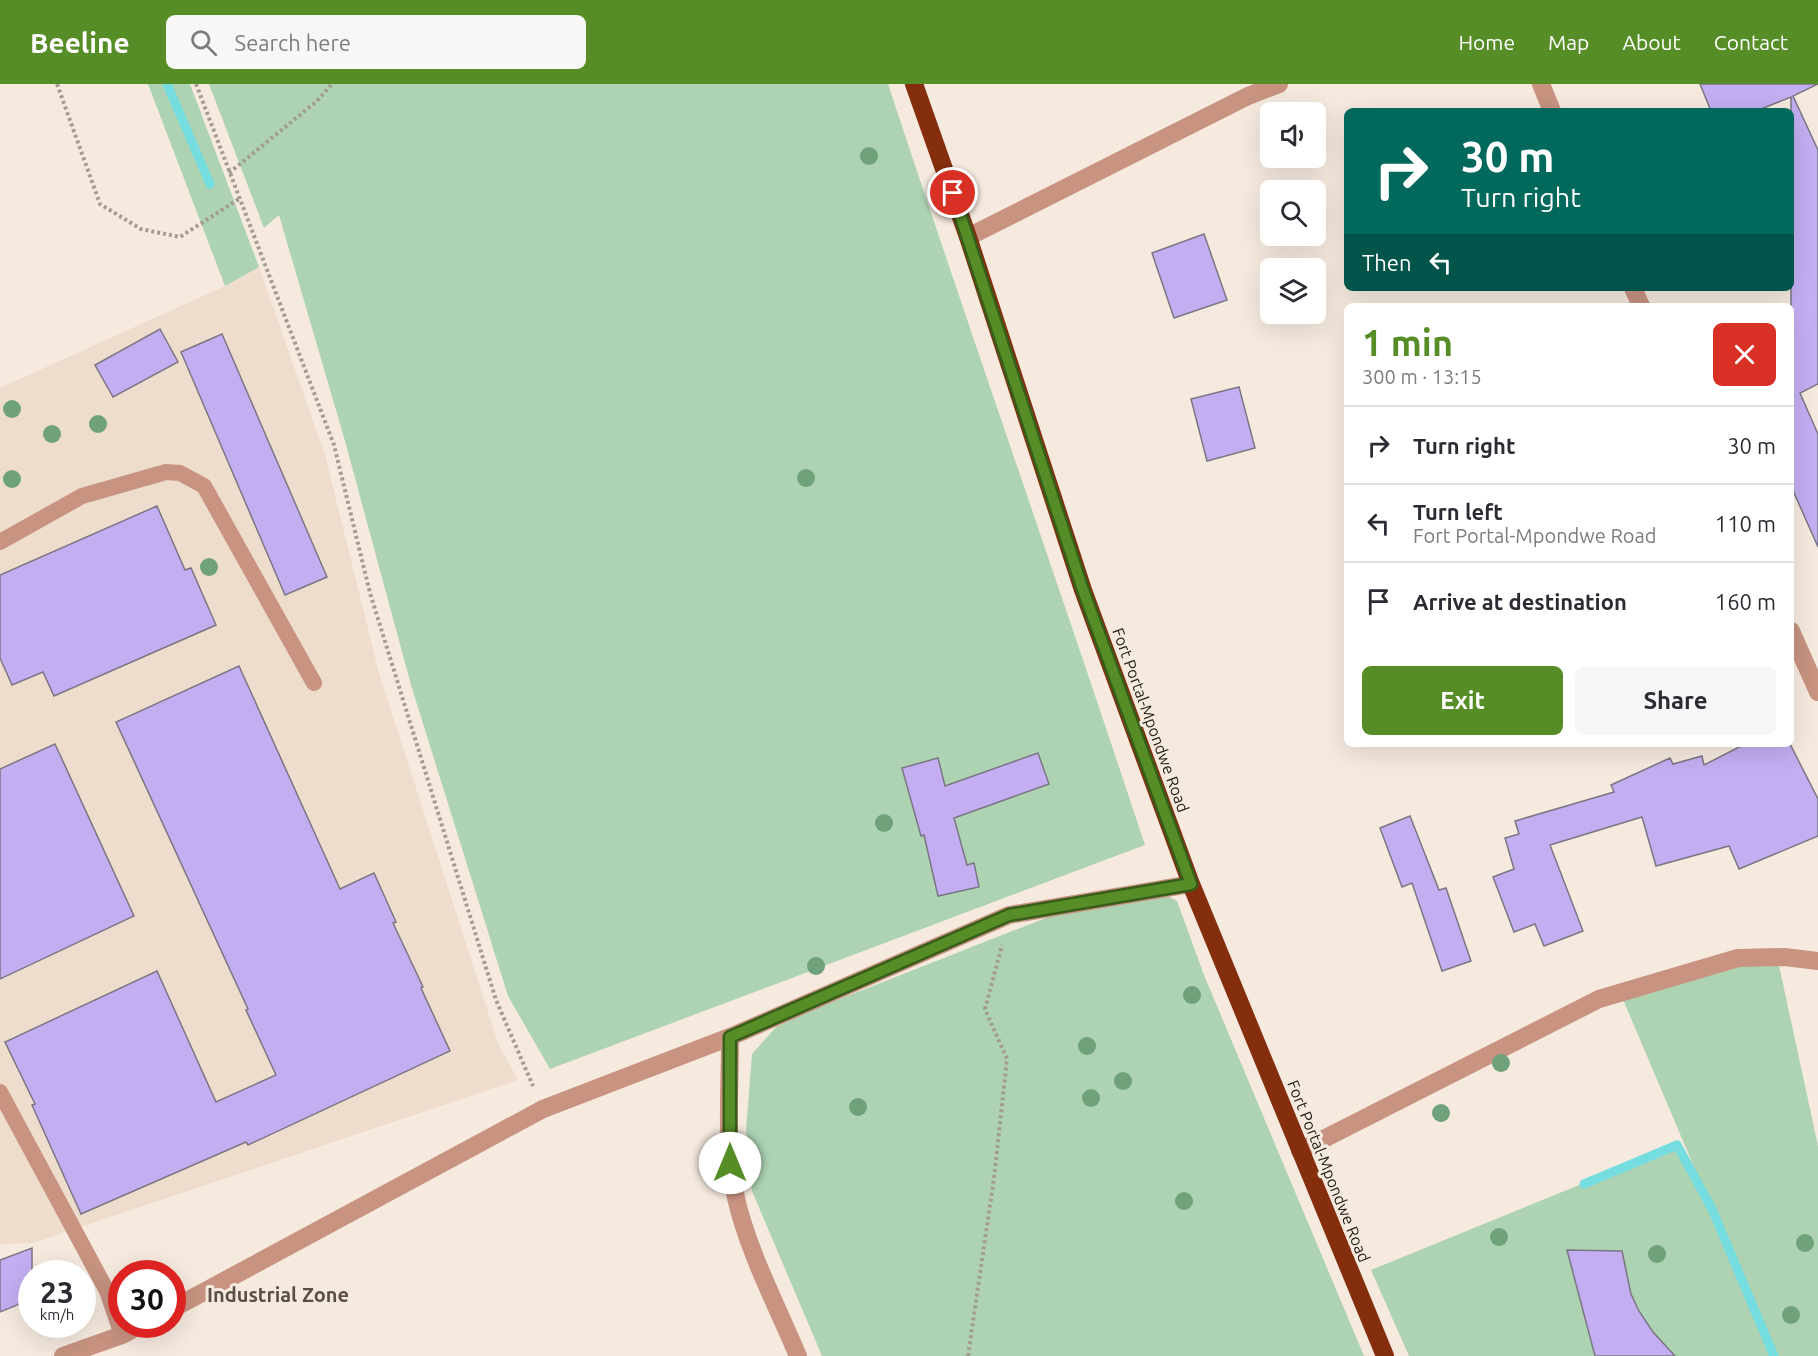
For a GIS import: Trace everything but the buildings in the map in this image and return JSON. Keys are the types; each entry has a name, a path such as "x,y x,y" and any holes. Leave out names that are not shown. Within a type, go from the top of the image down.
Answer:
{"highway":[{"name":"Fort Portal-Mpondwe Road","path":"914,84 968,237 1083,590 1191,884 1385,1356"}],"street":[{"path":"968,237 1248,96 1279,84"},
{"path":"1542,84 1551,108"},
{"path":"1794,638 1818,692"},
{"path":"186,1301 543,1109 730,1037 1009,915 1191,884"},
{"path":"1300,1151 1599,999 1738,958 1785,957 1818,961"},
{"path":"730,1037 730,1163 736,1198 745,1228 798,1356"},
{"path":"63,1356 114,1338"}],"lane":[{"path":"0,542 82,496 166,472 180,473 204,486 314,683"},
{"path":"0,1092 108,1294"}],"path":[{"path":"57,84 100,204 141,229 180,237 239,199"},
{"path":"196,84 334,445 370,593 496,1000 543,1109"},
{"path":"229,172 317,100 332,84"},
{"path":"968,1356 994,1178 1007,1059 985,1009 1009,915"}],"shaded area":[{"path":"259,267 325,455 379,673 498,1043 518,1080 33,1243 0,1244 0,388 225,286"}],"green space":[{"path":"148,84 190,84 259,267 225,286"},
{"path":"209,84 888,84 1145,845 550,1069 508,996 411,685 345,441 279,215 264,228"},
{"path":"1148,886 1177,901 1204,975 1364,1356 822,1356 752,1191 746,1130 752,1054 776,1027 812,1010 1104,895"},
{"path":"1777,956 1818,1146 1818,1356 1409,1356 1371,1270 1677,1145 1708,1200 1619,990"}],"waterway":[{"path":"167,84 210,184"},
{"path":"1584,1184 1677,1145 1712,1209 1774,1356"}],"district":[{"name":"Industrial Zone","path":"278,1294"}],"route":[{"path":"730,1163 730,1037 1009,915 1191,884 1083,590 953,193"}]}
